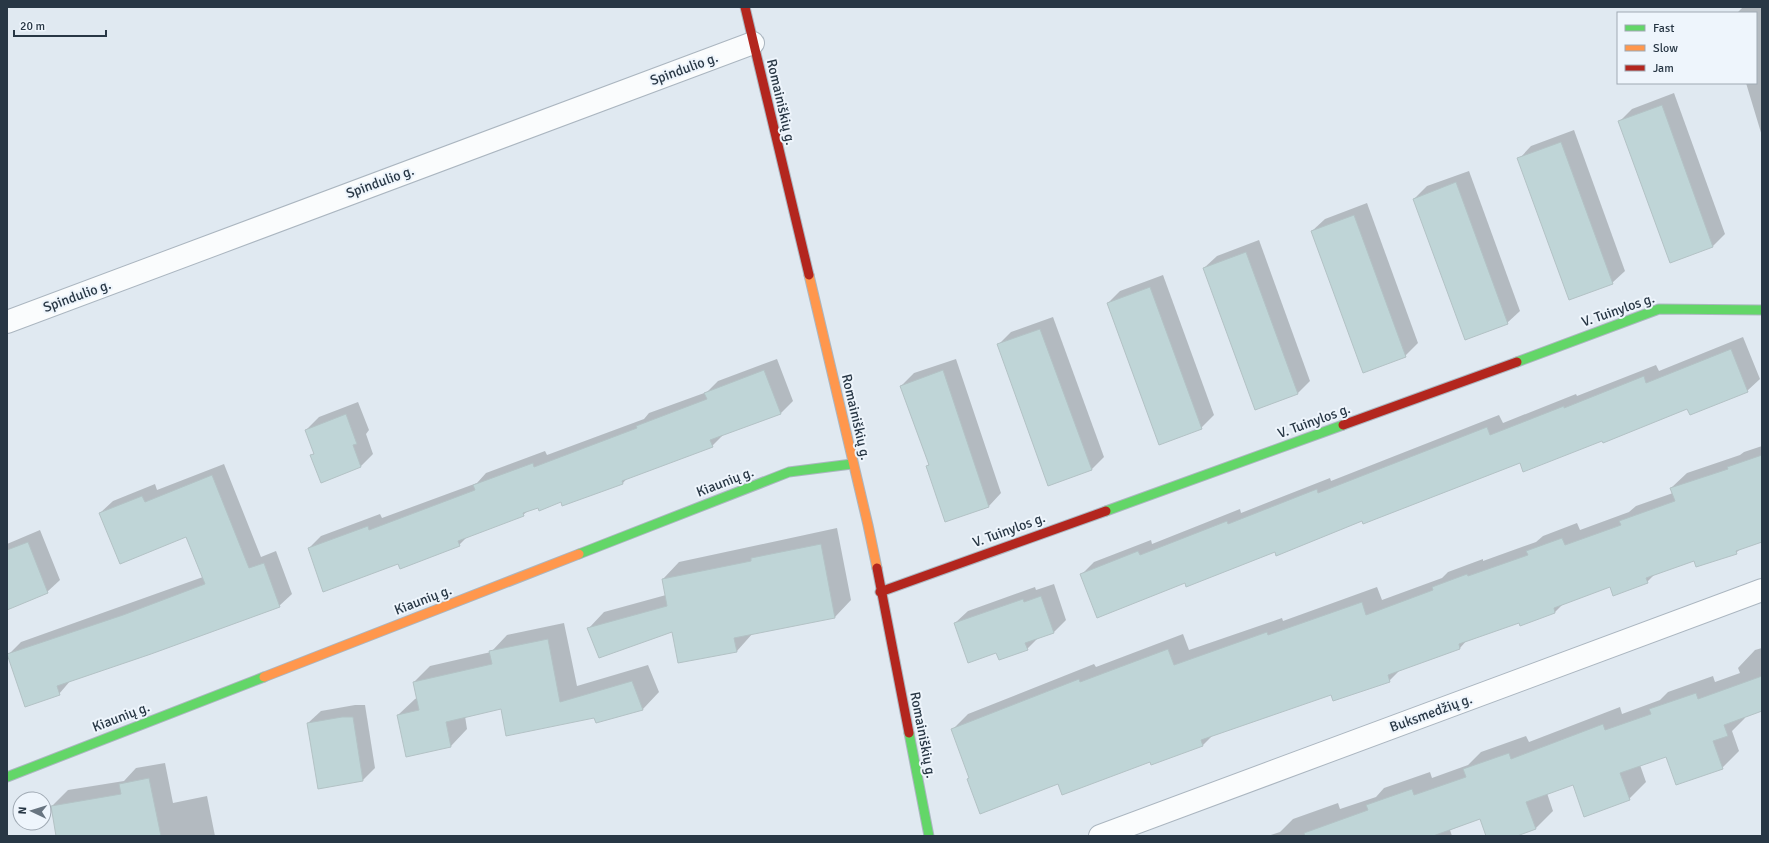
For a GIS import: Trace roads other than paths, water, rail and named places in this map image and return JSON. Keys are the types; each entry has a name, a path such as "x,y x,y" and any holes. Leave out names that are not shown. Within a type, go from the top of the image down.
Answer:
{"street":[{"name":"Romainiškių g.","path":"745,7 852,464 868,525 929,836"},
{"name":"Spindulio g.","path":"7,322 754,43"},
{"name":"V. Tuinylos g.","path":"880,592 1451,386 1659,309 1762,310"},
{"name":"Kiaunių g.","path":"7,777 789,472 852,464"},
{"name":"Buksmedžių g.","path":"1100,836 1762,590"}]}
